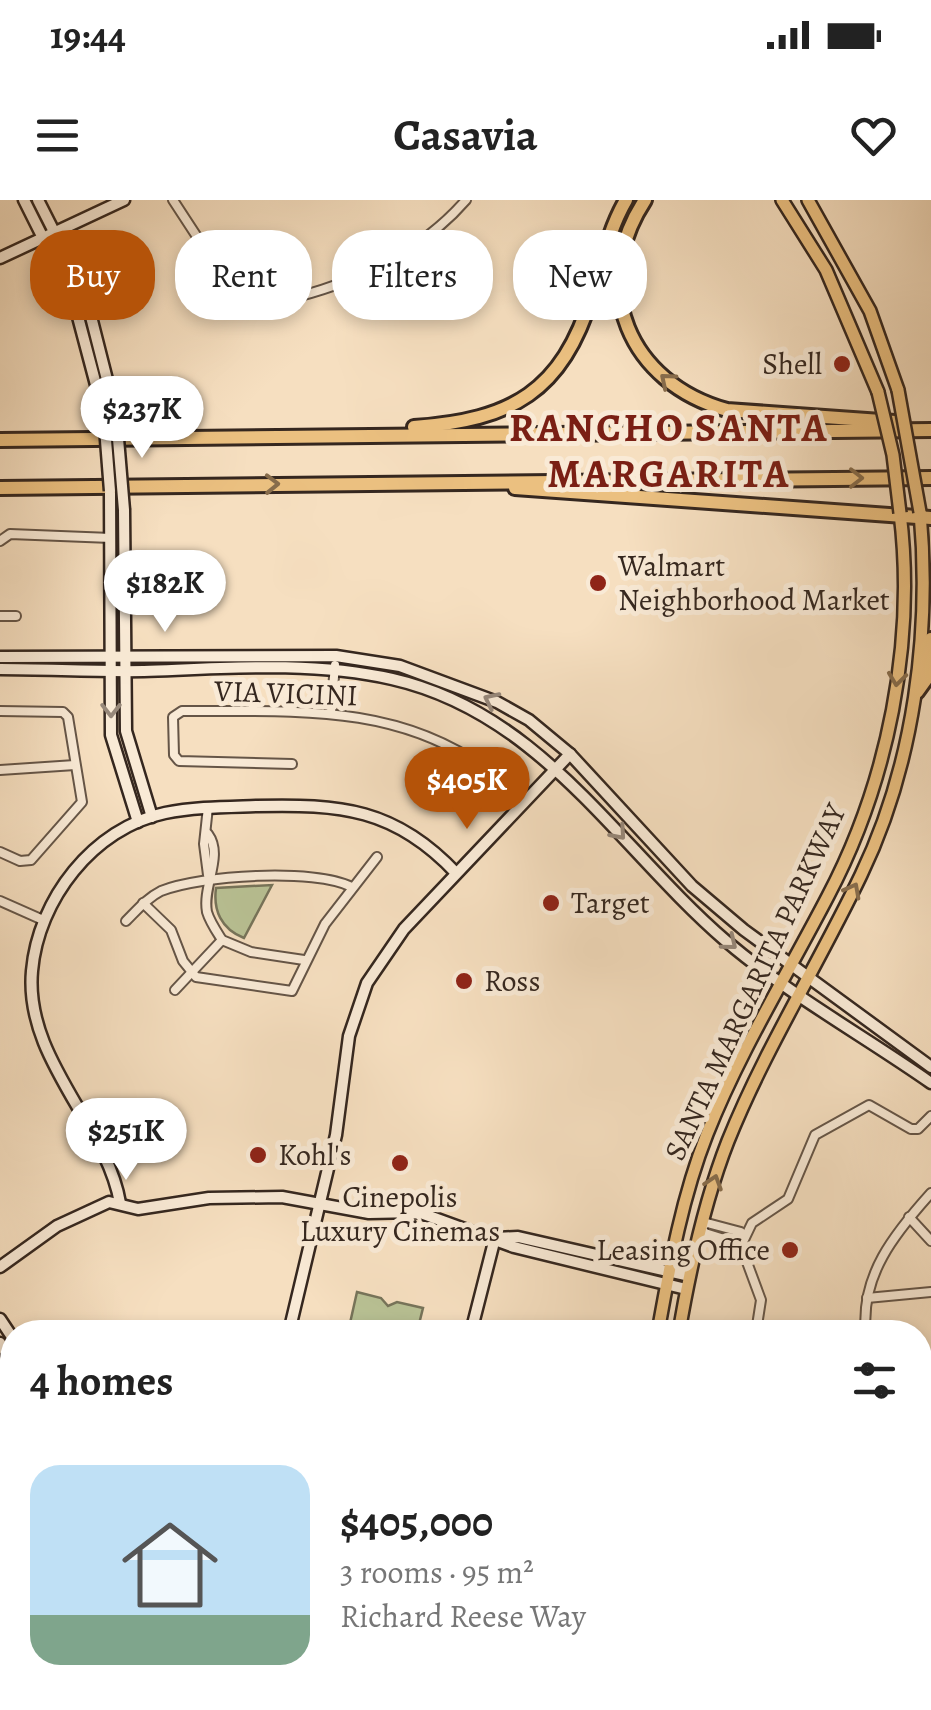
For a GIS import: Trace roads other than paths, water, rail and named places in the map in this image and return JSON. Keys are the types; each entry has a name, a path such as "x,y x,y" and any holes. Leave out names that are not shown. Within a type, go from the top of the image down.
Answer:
{"highway":[{"path":"362,434 485,418 540,384 577,336 626,200"},
{"path":"645,200 624,244 620,301 638,348 666,381 695,399 728,410 931,426"},
{"path":"0,440 931,426"},
{"path":"0,488 931,478"},
{"path":"408,482 924,516"},
{"path":"917,692 926,678 931,640"}],"main road":[{"path":"24,200 48,230"},
{"path":"38,200 50,230"},
{"path":"62,230 124,200"},
{"name":"SANTA MARGARITA PARKWAY","path":"660,1320 708,1132 856,835 890,725 905,564 893,455 878,392 826,270 782,200"},
{"name":"SANTA MARGARITA PARKWAY","path":"681,1320 701,1226 728,1140 862,873 900,768 917,692 924,627 924,516 898,390 870,311 808,200"},
{"path":"0,258 30,245"},
{"path":"94,320 124,510 111,735 138,822"},
{"path":"110,415 118,656 124,671 126,731 152,817"},
{"path":"111,534 124,530"},
{"path":"0,657 336,656 400,666 455,684 530,720 570,754 698,891 931,1067"},
{"path":"0,669 334,670 394,680 449,699 519,737 558,767 680,900 730,944 931,1083"},
{"path":"292,1320 338,1122 345,1052 367,983 404,928 570,754"},
{"path":"120,1202 42,1036 32,972 43,920 71,872 107,839 152,817 208,807 289,806 372,814 424,844 456,872"},
{"path":"0,1267 72,1217 109,1202 138,1210 209,1198 282,1197 368,1213 418,1212 495,1238 518,1236 688,1283"},
{"path":"474,1320 495,1238"}],"street":[{"path":"172,200 239,301 252,307 311,292 377,268 434,230 466,200"},
{"path":"0,541 10,534 111,534"},
{"path":"0,616 16,616"},
{"path":"330,712 336,656"},
{"path":"0,711 63,712 68,717 82,802 31,860 20,861 0,852"},
{"name":"VIA VICINI","path":"292,764 179,761 174,755 173,717 182,711 330,712 410,729 486,770"},
{"path":"0,770 75,764"},
{"path":"208,807 204,844 208,913 222,940 251,952 304,960"},
{"path":"144,903 171,930 192,972 204,980 292,991 304,960 376,858"},
{"path":"126,921 164,890 209,879 330,879 352,887"},
{"path":"0,900 43,920"},
{"path":"174,990 222,940"},
{"path":"701,1226 705,1233 738,1243 757,1218 788,1199 818,1132 869,1104 918,1130 931,1116"},
{"path":"866,1320 866,1298 874,1270 909,1217 931,1193"},
{"path":"909,1217 931,1242"},
{"path":"744,1238 742,1254 762,1300 758,1320"},
{"path":"866,1298 931,1292"}],"place":[{"name":"Shell","path":"842,364"},
{"name":"Walmart Neighborhood Market","path":"598,583"},
{"name":"Target","path":"551,903"},
{"name":"Ross","path":"464,981"},
{"name":"Kohl's","path":"258,1155"},
{"name":"Cinepolis Luxury Cinemas","path":"400,1163"},
{"name":"Leasing Office","path":"790,1250"}],"district":[{"name":"RANCHO SANTA MARGARITA","path":"669,450"}]}
